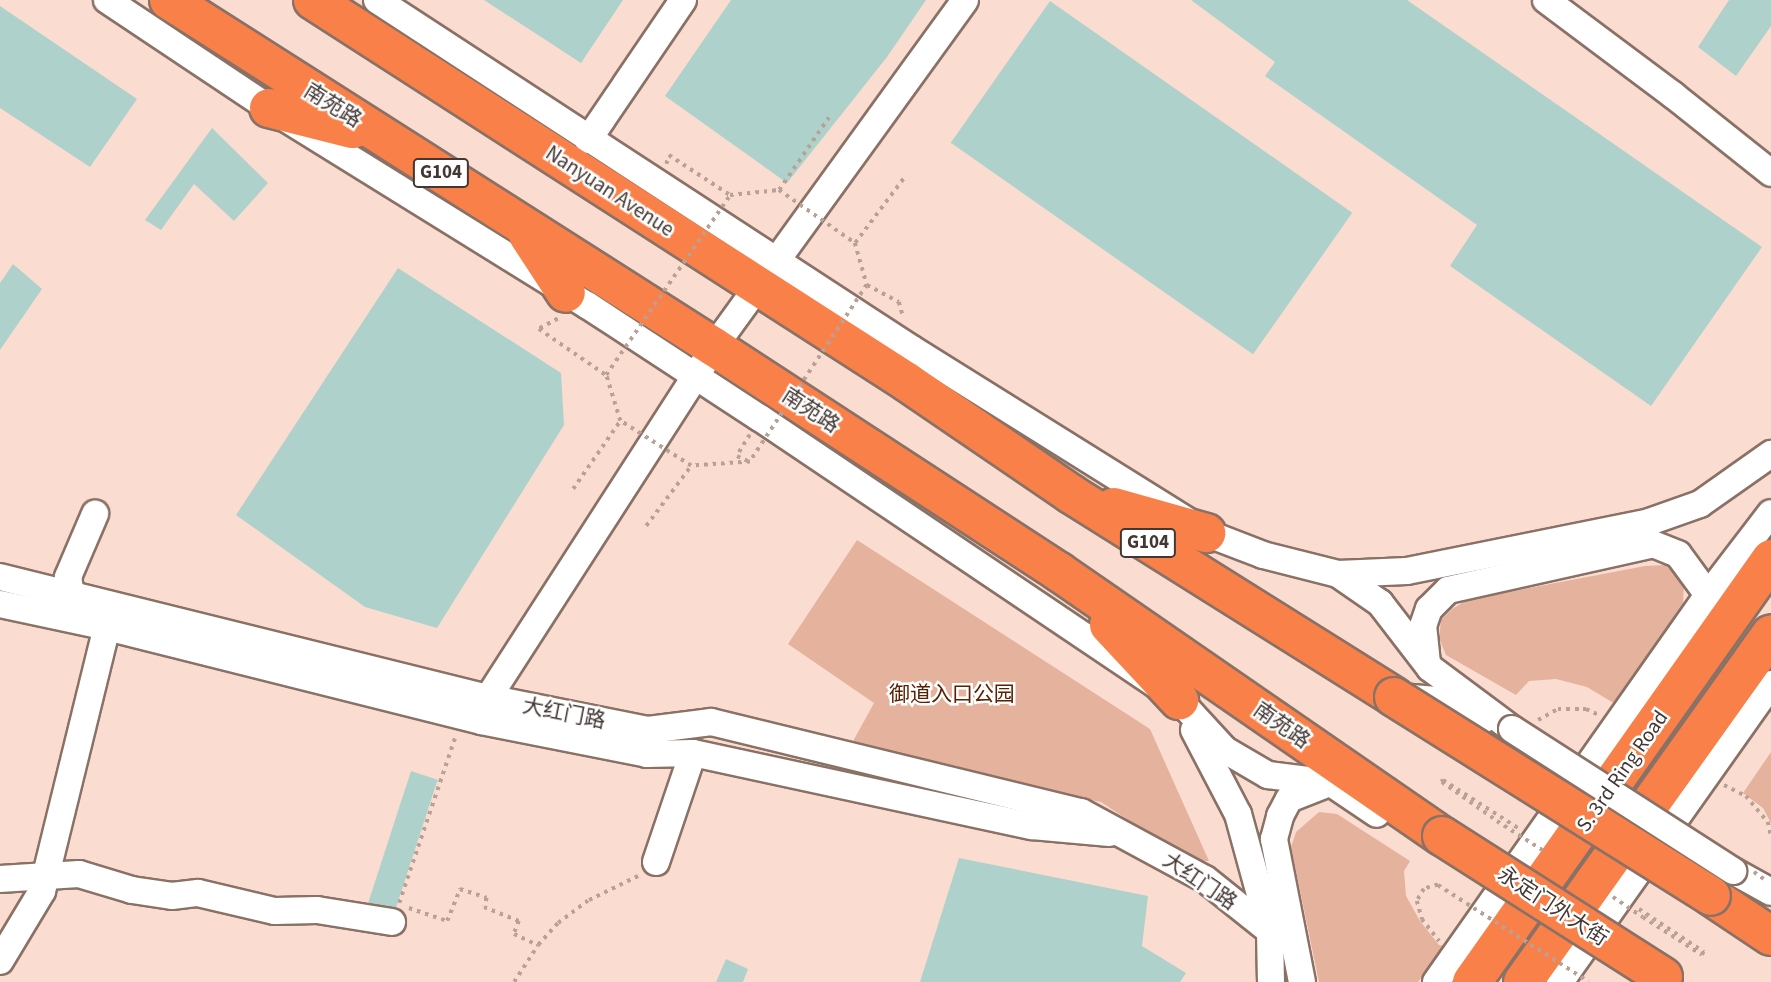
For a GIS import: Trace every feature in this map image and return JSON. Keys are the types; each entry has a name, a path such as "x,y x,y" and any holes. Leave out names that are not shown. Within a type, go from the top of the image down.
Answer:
{"highway":[{"name":"南苑路","path":"169,0 521,224 704,361 1059,572 1450,852"},
{"name":"Nanyuan Avenue","path":"313,0 768,275"},
{"path":"269,108 384,137"},
{"path":"521,224 566,293"},
{"name":"G104","path":"768,275 907,382 1071,494 1394,696 1722,884 1771,936"},
{"path":"1071,494 1206,533"},
{"name":"S. 3rd Ring Road","path":"1472,982 1771,559"},
{"path":"1059,572 1179,700"},
{"name":"S. 3rd Ring Road","path":"1523,982 1771,634"},
{"name":"永定门外大街","path":"1450,852 1657,980"}],"street":[{"path":"107,0 269,108 566,293 704,361 760,418 1179,700 1225,750 1268,775 1331,783 1450,852"},
{"path":"377,0 588,140 768,275 1206,533 1263,555 1338,573 1407,571 1649,522 1700,504 1771,454"},
{"path":"588,140 683,0"},
{"path":"477,712 704,361 965,0"},
{"path":"1546,0 1771,173"},
{"path":"1436,982 1708,595 1771,513"},
{"path":"69,607 68,577 95,514"},
{"path":"1427,663 1423,626 1429,609 1447,590 1653,544 1678,554 1708,595"},
{"path":"1338,573 1380,603 1427,663 1524,725 1722,884 1771,892"},
{"name":"大红门路","path":"0,577 107,626 477,712 648,730 711,722 1081,812 1205,879 1270,931"},
{"name":"大红门路","path":"0,604 69,607 647,754 692,752 1032,826 1126,835"},
{"path":"0,961 42,891 107,626"},
{"path":"1560,982 1771,684"},
{"path":"1394,696 1433,699 1524,725"},
{"path":"1179,700 1238,814 1270,931 1271,982"},
{"path":"656,862 692,752"},
{"path":"1302,982 1274,839 1280,816 1289,799 1331,783"},
{"path":"0,879 79,874 132,890 172,896 198,892 275,911 395,914"}],"path":[{"path":"779,190 829,117"},
{"path":"669,155 730,195 779,190 855,243 867,285 898,302"},
{"path":"855,243 906,174"},
{"path":"607,376 730,195"},
{"path":"750,462 867,285"},
{"path":"540,329 607,376 620,421 691,466 750,462"},
{"path":"750,462 737,456 760,418"},
{"path":"573,489 620,421"},
{"path":"646,526 691,466"},
{"path":"1524,725 1558,709 1586,709 1608,719"},
{"path":"477,712 395,914 446,921 460,889 487,898 484,907 519,921 514,934 538,945"},
{"path":"1527,833 1443,780 1441,782 1544,852"},
{"path":"1719,783 1746,796 1768,822 1771,835"},
{"path":"514,982 538,945 558,923 589,900 637,877 656,862"},
{"path":"1444,946 1422,919 1417,901 1424,889 1438,885 1589,982"},
{"path":"1613,897 1702,955 1704,952 1638,908"}],"green space":[{"name":"御道入口公园","path":"857,540 1150,729 1209,861 1190,861 1101,802 846,754 874,703 788,644"},
{"path":"1665,565 1684,581 1683,604 1617,705 1587,687 1556,679 1529,681 1516,695 1446,655 1439,638 1441,620 1467,600 1645,566"},
{"path":"1771,752 1771,823 1763,808 1743,793"},
{"path":"1319,812 1337,814 1410,861 1404,871 1406,896 1420,921 1439,945 1444,946 1418,982 1319,982 1291,847 1296,832"}],"building":[{"path":"484,0 623,0 581,63"},
{"path":"731,0 926,0 887,57 787,183 665,96"},
{"path":"1191,0 1407,0 1762,247 1651,406 1450,266 1477,225 1265,76 1275,62"},
{"path":"1729,0 1771,0 1771,26 1736,76 1698,47"},
{"path":"1050,1 1352,213 1253,354 951,143"},
{"path":"0,6 137,99 90,167 0,108"},
{"path":"212,128 268,183 234,221 194,184 161,230 145,220"},
{"path":"13,264 42,289 0,350 0,283"},
{"path":"398,268 561,373 564,425 437,628 365,607 236,515"},
{"path":"411,771 438,780 394,913 368,904"},
{"path":"959,858 1148,896 1142,946 1186,973 1180,982 920,982"},
{"path":"726,959 748,969 743,982 716,982"}]}
